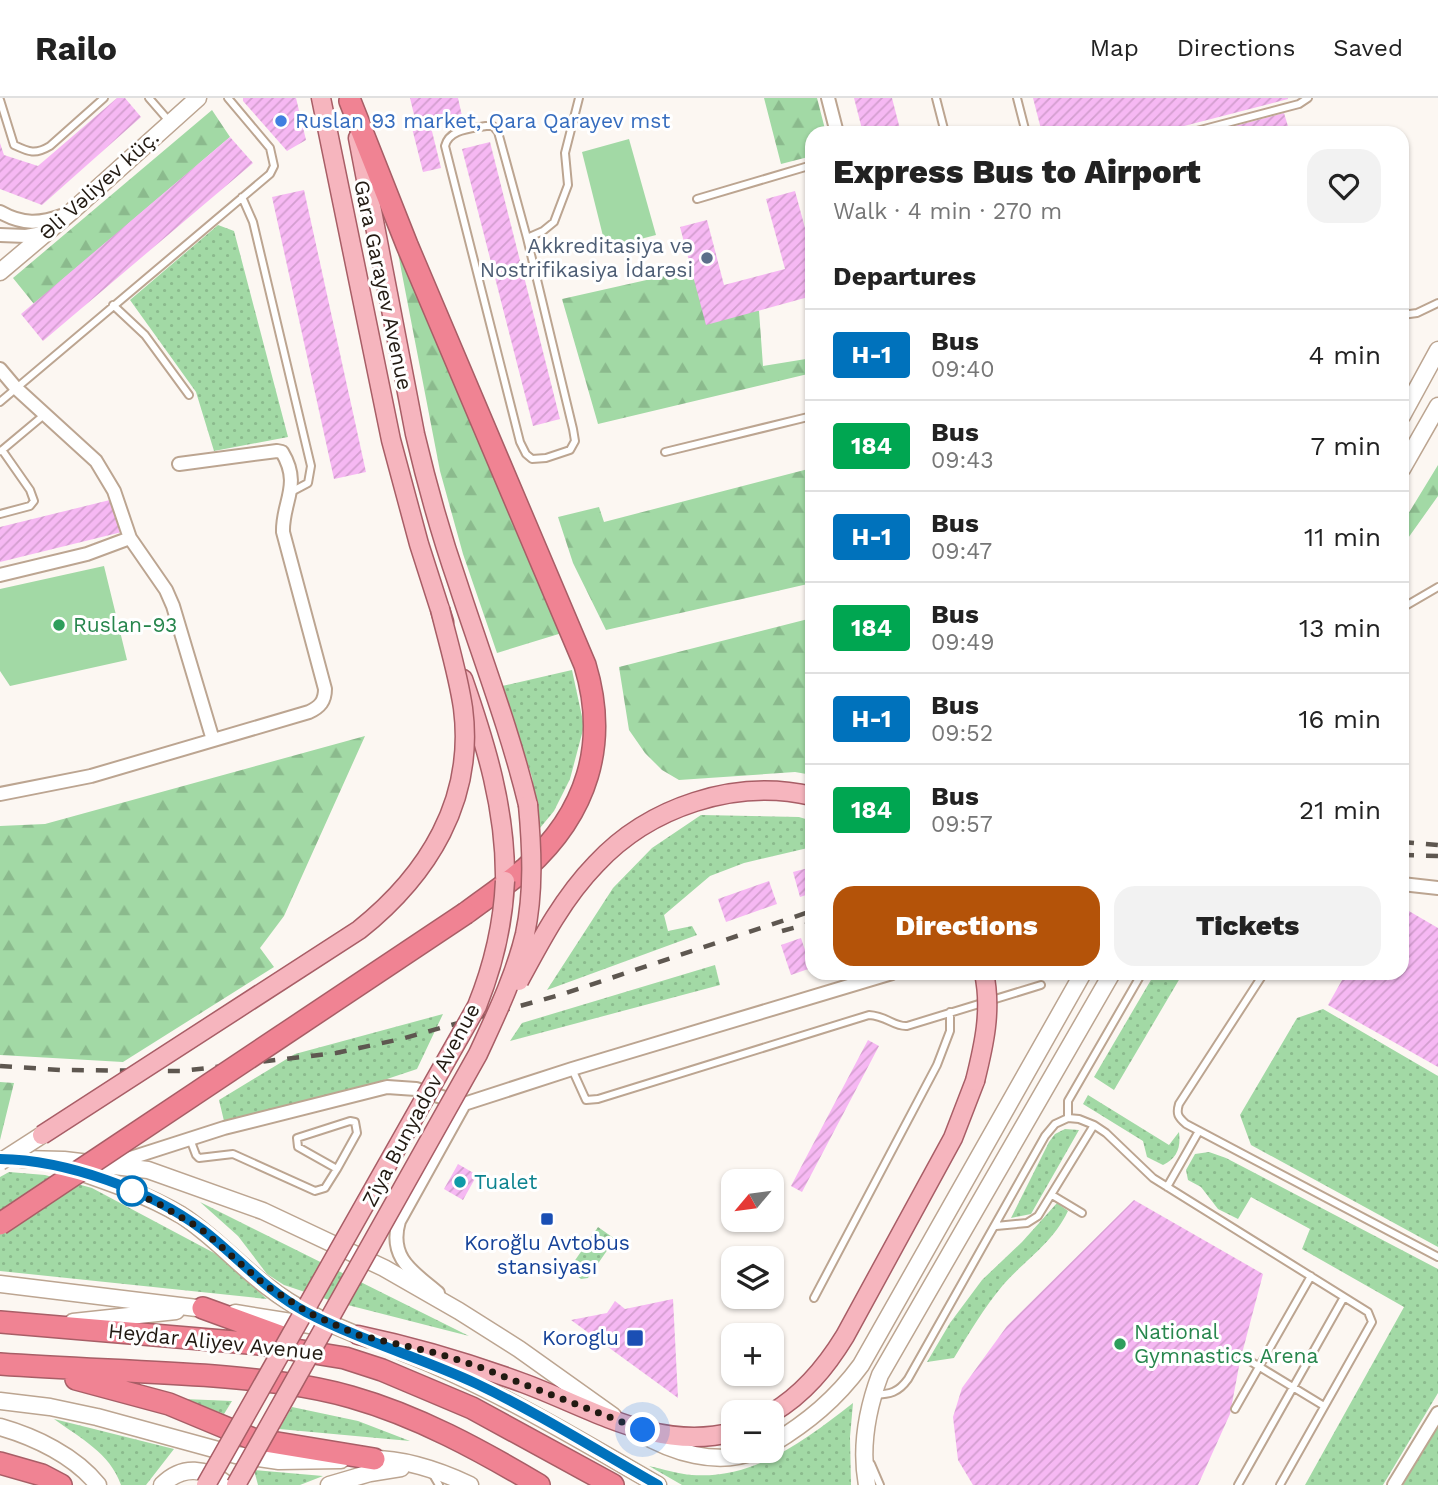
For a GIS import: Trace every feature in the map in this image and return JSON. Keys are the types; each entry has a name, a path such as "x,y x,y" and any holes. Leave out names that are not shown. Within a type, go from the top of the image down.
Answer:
{"highway":[{"path":"0,1224 466,913 526,867 558,833 585,785 593,756 595,706 585,665 350,100"},
{"path":"203,1308 330,1354"},
{"name":"Heydar Aliyev Avenue","path":"0,1322 227,1340 330,1354 382,1370 472,1408 613,1485"},
{"path":"10,1365 145,1396 200,1415 253,1439 374,1459"},
{"name":"Heydar Aliyev Avenue","path":"10,1365 254,1380 318,1389 351,1397 452,1437 539,1485"},
{"path":"0,1463 42,1475 61,1485"}],"main road":[{"name":"Əli Vəliyev küç.","path":"3,264 48,232 198,98"},
{"name":"Gara Garayev Avenue","path":"321,98 401,480"},
{"name":"Gara Garayev Avenue","path":"350,100 425,476"},
{"path":"1409,392 1438,350"},
{"path":"1409,456 1438,406"},
{"name":"Ziya Bunyadov Avenue","path":"236,1485 478,1054 513,975 525,934 531,887 528,805 519,766 441,533 425,476"},
{"name":"Ziya Bunyadov Avenue","path":"206,1485 477,1006 499,944 506,881 502,812 489,758 439,609 401,480"},
{"path":"0,1159 42,1135 359,930 408,885 428,859 452,810 460,779 465,730 455,668 439,609"},
{"path":"478,1054 549,926 596,863 618,844 666,813 723,795 771,790 805,795"},
{"path":"784,1404 810,1383 831,1358 953,1138 975,1081 984,1046 988,1013 985,980"},
{"path":"784,1436 812,1418 861,1365 1079,980"},
{"path":"867,1485 864,1447 873,1395 890,1356 1108,980"},
{"path":"0,1159 64,1160 148,1170 263,1211 384,1268 459,1311 519,1349 628,1426 669,1448 721,1458"},
{"path":"22,1159 71,1169 159,1204 201,1229 284,1299 358,1335 478,1384 658,1485"},
{"path":"0,1284 203,1308 358,1335 436,1353 474,1365 657,1435 689,1438 721,1435"},
{"path":"41,1325 203,1308"},
{"path":"0,1401 50,1407 97,1417 213,1450 258,1459 304,1462 374,1459 425,1468 470,1485"},
{"path":"0,1427 34,1439 60,1454 78,1465 98,1485"},
{"path":"330,1485 370,1473 425,1468"},
{"path":"162,1485 181,1471 192,1470 203,1472 228,1485"}],"street":[{"path":"828,98 835,126"},
{"path":"0,212 13,219 36,223 71,212"},
{"path":"0,235 26,236 48,232"},
{"path":"0,369 16,388 101,468 114,491 130,538 166,590 173,606 213,740"},
{"path":"0,794 91,776 309,712 321,704 325,697 283,532 282,518 291,492 291,478 282,452 179,464"},
{"path":"0,575 87,554 130,538"},
{"path":"1409,885 1438,888"},
{"path":"111,1164 283,1112 387,1087 416,1089 464,1104 869,980"},
{"path":"459,1311 410,1269 396,1247 395,1235 399,1221 464,1104"},
{"path":"1394,1485 1438,1413"}],"lane":[{"path":"0,100 14,145 32,153 40,152 50,145 104,98"},
{"path":"149,98 170,122"},
{"path":"0,402 270,174 274,158 270,148 228,98"},
{"path":"527,238 543,231 554,222 568,185 565,153 579,98"},
{"path":"936,98 943,126"},
{"path":"1017,98 1024,126"},
{"path":"1216,126 1299,104 1308,98"},
{"path":"485,126 493,126 498,132 527,238 575,441 570,450 546,458 532,459 520,442 451,174 445,146 447,139 454,133 485,126"},
{"path":"696,199 805,168"},
{"path":"242,197 253,222 311,466 308,483 291,492"},
{"path":"1409,314 1438,303"},
{"path":"113,305 145,335 190,395"},
{"path":"0,514 30,506 34,501 30,490 1,451 45,415"},
{"path":"666,452 805,418"},
{"path":"1409,604 1438,587"},
{"path":"1068,1118 1068,1101 1138,980"},
{"path":"1259,980 1179,1104 1179,1118 1438,1257"},
{"path":"572,1069 586,1100 869,1015 881,1016 900,1027 1041,985"},
{"path":"814,1298 937,1065 950,1031 950,1012"},
{"path":"873,1395 893,1394 908,1379 1045,1136 1055,1125 1068,1118 1079,1119 1094,1125 1116,1142 1144,1171 1167,1187 1368,1312 1372,1322 1280,1485"},
{"path":"190,1139 196,1155 200,1158 233,1154 315,1191 325,1188 337,1169 357,1133 355,1122 350,1121 296,1138 298,1147 337,1169"},
{"path":"996,1226 1033,1220 1052,1195 1094,1125"},
{"path":"1167,1187 1199,1131"},
{"path":"1052,1195 1082,1213"},
{"path":"1235,1409 1311,1276"},
{"path":"1238,1485 1344,1297"},
{"path":"1240,1355 1324,1406"},
{"path":"864,1447 880,1485"},
{"path":"425,1468 439,1485"}],"green space":[{"path":"764,98 817,98 824,126 805,126 805,158 781,164"},
{"path":"212,110 230,137 34,304 13,278"},
{"path":"629,139 656,235 606,248 582,152"},
{"path":"218,225 234,231 288,437 214,451 196,392 130,300"},
{"path":"397,248 562,633 497,653 463,554 440,471"},
{"path":"691,270 759,311 763,366 805,359 805,375 598,424 562,299"},
{"path":"1438,465 1438,496 1409,537 1409,513"},
{"path":"805,470 805,585 606,630 573,563 558,517 599,507 604,522"},
{"name":"Ruslan-93","path":"104,566 127,660 10,686 0,671 0,589"},
{"path":"805,620 805,774 795,772 679,780 662,770 645,753 629,730 619,667"},
{"path":"572,670 584,726 570,779 554,811 540,828 532,777 502,686"},
{"path":"365,736 284,916 260,948 274,967 123,1062 0,1055 0,826 45,824"},
{"path":"701,815 805,819 805,849 744,863 710,876 664,915 668,931 692,926 697,935 547,990 613,888 652,848"},
{"path":"715,965 720,985 510,1041 522,1023"},
{"path":"1151,980 1179,980 1114,1090 1094,1077"},
{"path":"1323,1009 1438,1076 1438,1247 1251,1145 1240,1115 1297,1018"},
{"path":"443,1014 417,1069 381,1081 224,1121 219,1100 295,1054"},
{"path":"0,1082 14,1083 0,1140"},
{"path":"1088,1095 1169,1145 1179,1132 1179,1148 1175,1156 1163,1165 1147,1157 1143,1141 1083,1104"},
{"path":"1065,1129 1079,1130 1031,1214 1011,1218 1049,1142 1055,1134"},
{"path":"1209,1152 1226,1158 1438,1269 1438,1393 1383,1485 1305,1485 1404,1307 1302,1249 1310,1229 1251,1197 1238,1219 1218,1209 1201,1187 1188,1180 1186,1170 1195,1154"},
{"path":"9,1172 45,1175 92,1188 216,1254 267,1299 0,1271 0,1177"},
{"path":"200,1202 469,1336 332,1301 284,1285 267,1274 238,1236"},
{"path":"1057,1203 1068,1211 1062,1223 996,1294 954,1358 927,1362 950,1323 982,1280 1022,1242"},
{"path":"598,1227 615,1239 588,1278 581,1279 569,1269"},
{"path":"184,1399 232,1401 224,1414"},
{"path":"853,1403 850,1437 851,1485 682,1485 649,1466 676,1473 715,1475 760,1463 784,1463 784,1451"},
{"path":"292,1407 358,1421 410,1441 279,1429"},
{"path":"54,1419 174,1449 146,1485 121,1485 102,1455"},
{"path":"1438,1426 1438,1485 1403,1485"},
{"path":"254,1470 323,1476 300,1485 258,1485"}],"building":[{"path":"117,98 125,98 141,117 42,205 0,189 0,143 4,155 38,166"},
{"name":"Ruslan 93 market, Qara Qarayev mst","path":"243,98 296,98 306,140 287,151"},
{"path":"410,98 458,98 462,116 430,123 441,168 423,172 412,128 417,127"},
{"path":"854,98 892,98 899,126 861,126"},
{"path":"1033,98 1288,98 1184,126 1040,126"},
{"path":"1284,113 1288,126 1235,126"},
{"path":"230,137 253,163 43,341 21,314"},
{"path":"490,142 560,419 533,426 462,149"},
{"path":"304,190 366,472 334,479 272,197"},
{"path":"795,191 805,228 805,298 706,325 680,227 707,220 724,285 785,269 766,199"},
{"path":"114,499 122,532 0,562 0,527"},
{"path":"805,869 805,895 800,897 793,872"},
{"path":"769,881 777,904 726,922 718,899"},
{"path":"1409,911 1438,928 1438,1067 1328,1005 1342,980 1409,980"},
{"path":"801,938 805,950 805,970 791,975 781,945"},
{"path":"868,1040 879,1046 802,1192 791,1186"},
{"name":"Tualet","path":"458,1164 477,1175 463,1200 444,1189"},
{"name":"National Gymnastics Arena","path":"1134,1200 1263,1274 1240,1361 1230,1414 1198,1485 973,1485 958,1460 953,1417 962,1388 1007,1326"},
{"path":"673,1299 678,1398 571,1320 607,1313 615,1301 625,1309"}],"railway":[{"path":"1409,843 1438,845"},
{"path":"1409,855 1438,856"},
{"path":"0,1066 61,1070 182,1071 336,1053 401,1039 563,994 805,913"},
{"path":"782,931 805,925"}],"bus line":[{"name":"H-1","path":"0,1159 22,1159 71,1169 159,1204 201,1229 265,1285 296,1306 358,1335 478,1384 658,1485"}],"place":[{"name":"Ruslan 93 market, Qara Qarayev mst","path":"281,121"},
{"name":"Akkreditasiya və Nostrifikasiya İdarəsi","path":"707,258"},
{"name":"Ruslan-93","path":"59,625"},
{"name":"Tualet","path":"460,1182"},
{"name":"Koroğlu Avtobus stansiyası","path":"547,1219"},
{"name":"Koroglu","path":"635,1338"},
{"name":"National Gymnastics Arena","path":"1120,1344"}],"route":[{"path":"132,1191 129,1190 181,1215 222,1246 265,1285 309,1313 358,1335 436,1353 474,1365 643,1430"}]}
